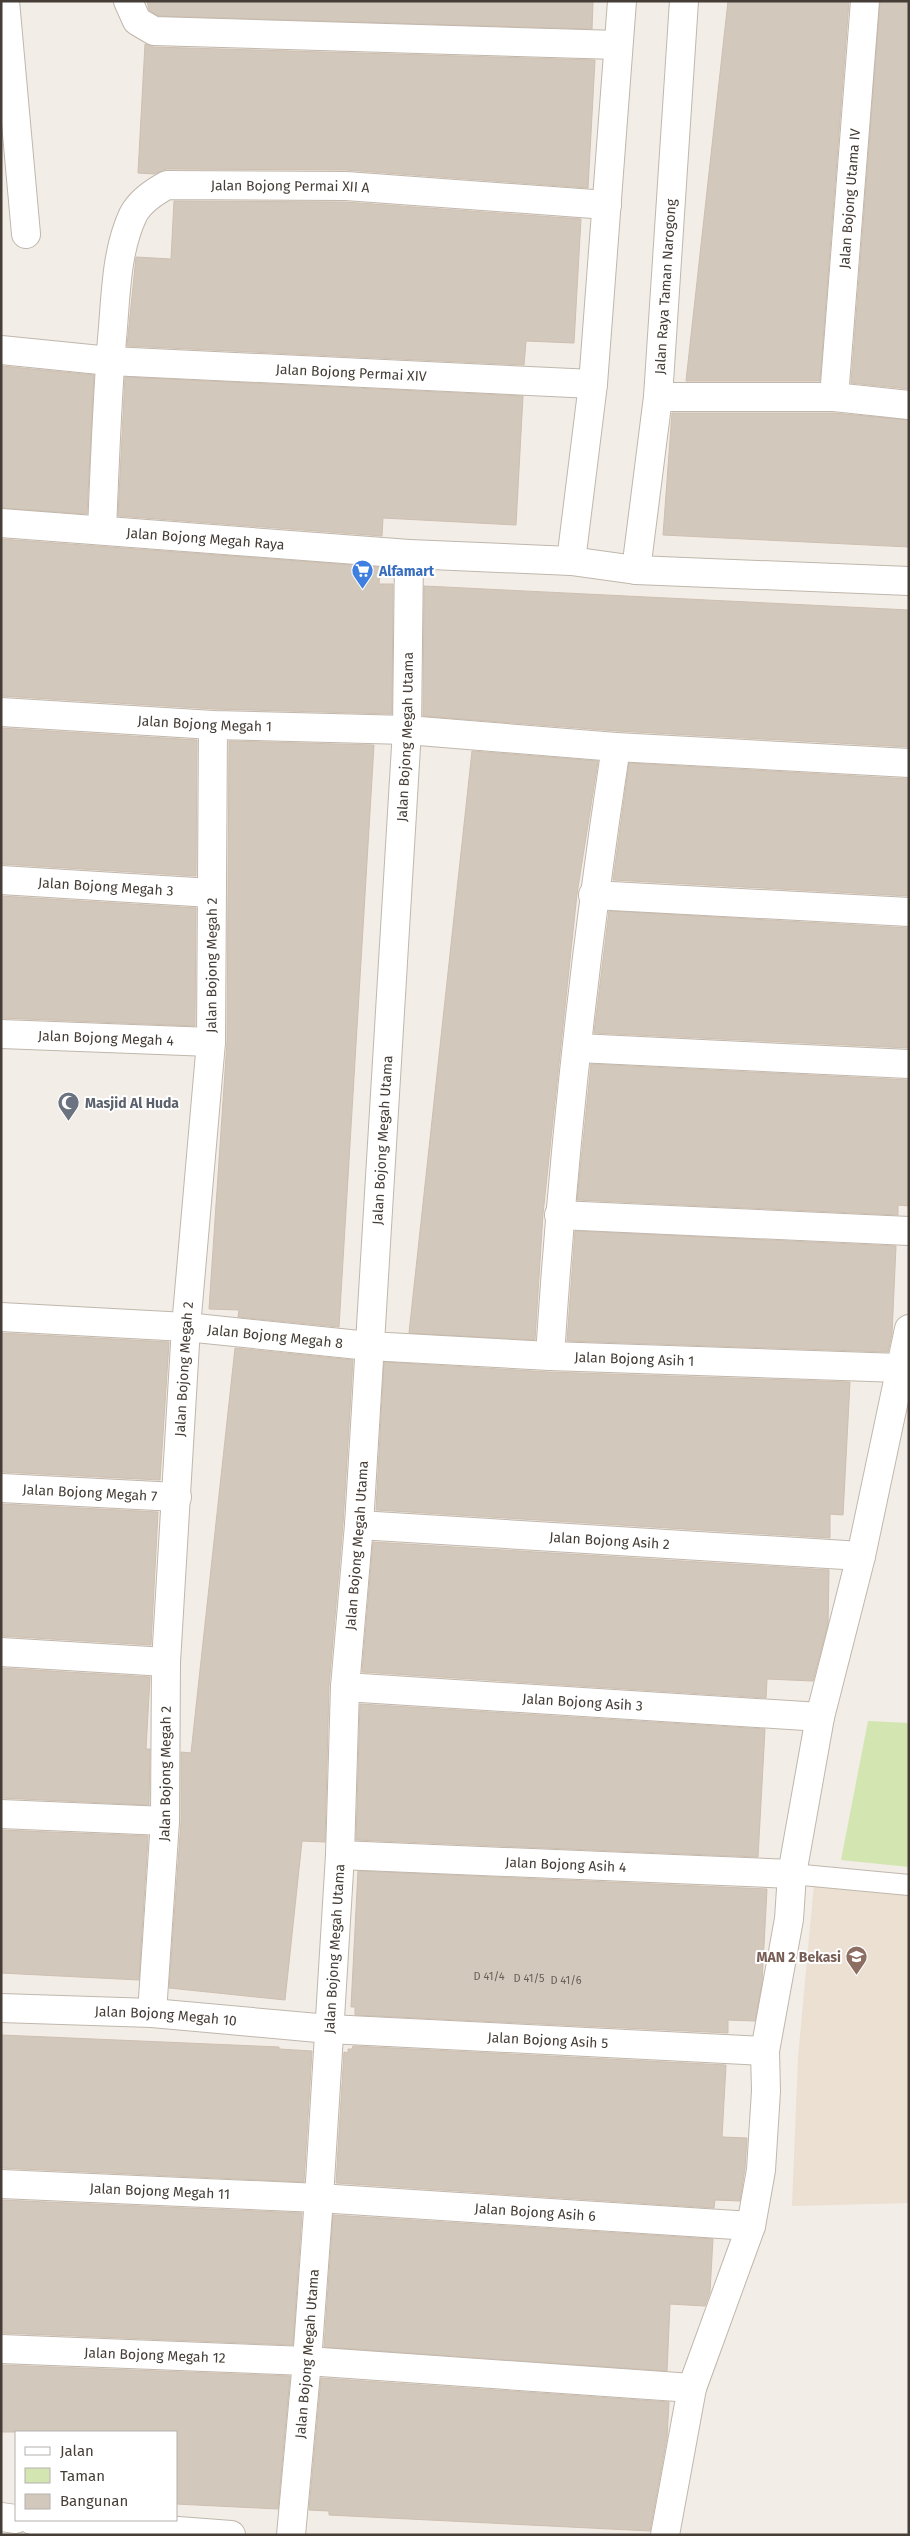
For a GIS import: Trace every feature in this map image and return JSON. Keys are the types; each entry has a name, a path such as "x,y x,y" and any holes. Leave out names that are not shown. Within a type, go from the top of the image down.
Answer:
{"street":[{"path":"5,1 26,234"},
{"path":"128,1 137,21 154,31 618,45"},
{"path":"571,561 593,384 622,1"},
{"name":"Jalan Raya Taman Narogong","path":"636,570 658,397 684,1"},
{"name":"Jalan Bojong Utama IV","path":"834,397 865,1"},
{"name":"Jalan Bojong Permai XII A","path":"102,529 110,361 118,273 125,236 134,212 152,193 167,185 346,186 607,205"},
{"name":"Jalan Bojong Permai XIV","path":"1,350 110,361 593,384"},
{"path":"658,397 834,397 909,405"},
{"name":"Jalan Bojong Megah Raya","path":"1,523 102,529 409,554 571,561 636,570 909,581"},
{"name":"Jalan Bojong Megah Utama","path":"291,2535 307,2361 319,2198 340,1856 345,1687 358,1525 407,730 409,554"},
{"name":"Jalan Bojong Megah 1","path":"1,712 213,725 407,730 616,748 909,763"},
{"name":"Jalan Bojong Megah 2","path":"152,2013 164,1821 166,1662 186,1327 211,1042 210,893 213,725"},
{"path":"550,1356 559,1215 593,895 616,748"},
{"name":"Jalan Bojong Megah 3","path":"1,880 210,893"},
{"path":"593,895 909,912"},
{"name":"Jalan Bojong Megah 4","path":"1,1034 211,1042"},
{"path":"578,1048 909,1064"},
{"path":"559,1215 909,1231"},
{"name":"Jalan Bojong Megah 8","path":"1,1317 186,1327 369,1346"},
{"path":"665,2535 692,2388 751,2226 761,2170 766,2090 765,2052 789,1919 792,1874 820,1717 861,1556 909,1329"},
{"name":"Jalan Bojong Asih 1","path":"369,1346 550,1356 900,1368"},
{"name":"Jalan Bojong Megah 7","path":"1,1488 177,1497"},
{"name":"Jalan Bojong Asih 2","path":"358,1525 861,1556"},
{"path":"1,1652 166,1662"},
{"name":"Jalan Bojong Asih 3","path":"345,1687 820,1717"},
{"path":"1,1814 164,1821"},
{"name":"Jalan Bojong Asih 4","path":"340,1856 792,1874"},
{"name":"Jalan Bojong Megah 10","path":"1,2008 152,2013 329,2029"},
{"name":"Jalan Bojong Asih 5","path":"329,2029 765,2052"},
{"name":"Jalan Bojong Megah 11","path":"1,2184 319,2198"},
{"name":"Jalan Bojong Asih 6","path":"319,2198 751,2226"},
{"name":"Jalan Bojong Megah 12","path":"1,2349 307,2361 692,2388"},
{"path":"1,2518 15,2519"},
{"path":"45,2521 231,2535"}],"lane":[{"path":"792,1874 909,1885"}],"shaded area":[{"name":"MAN 2 Bekasi","path":"814,1884 909,1893 909,2203 792,2206 798,2058"}],"green space":[{"path":"868,1721 909,1723 909,1867 841,1860"}],"building":[{"path":"147,1 593,1 592,29 158,16 149,10"},
{"path":"728,1 849,1 820,381 686,381"},
{"path":"880,1 909,1 909,389 851,383"},
{"path":"145,44 154,47 595,60 588,188 346,170 167,169 154,174 138,173"},
{"path":"174,201 345,202 581,219 574,343 526,341 524,365 127,346 136,257 171,259"},
{"path":"1,366 94,375 87,514 1,508"},
{"path":"125,377 523,396 516,525 383,518 382,536 118,516"},
{"path":"672,413 833,413 909,420 909,547 663,535"},
{"path":"1,539 380,567 379,584 393,584 392,714 214,709 1,696"},
{"path":"424,586 909,610 909,747 617,731 423,716"},
{"path":"1,728 197,740 196,876 1,864"},
{"path":"229,741 374,745 339,1327 238,1317 239,1310 209,1309 227,1042"},
{"path":"472,751 598,761 577,894 543,1214 535,1340 409,1333"},
{"path":"629,763 909,779 909,896 613,880"},
{"path":"1,896 196,908 195,1026 1,1018"},
{"path":"609,911 909,928 909,1048 594,1033"},
{"path":"591,1064 909,1080 909,1206 898,1205 898,1215 577,1200"},
{"path":"575,1231 896,1246 892,1334 888,1352 567,1341"},
{"path":"1,1333 169,1342 160,1480 1,1472"},
{"path":"235,1348 353,1360 343,1524 329,1686 325,1842 302,1841 285,2000 169,1988 181,1822 181,1752 191,1753"},
{"path":"384,1362 549,1372 850,1382 843,1515 830,1514 830,1538 376,1510"},
{"path":"1,1504 158,1512 151,1645 1,1636"},
{"path":"373,1542 829,1570 828,1624 813,1681 767,1679 766,1698 362,1672"},
{"path":"1,1668 150,1677 146,1749 150,1749 149,1805 1,1798"},
{"path":"360,1704 765,1729 758,1857 356,1840"},
{"path":"1,1830 148,1836 139,1980 1,1973"},
{"path":"358,1871 767,1889 762,1983 755,2021 728,2020 728,2033 355,2015 355,2007 351,2007"},
{"path":"1,2035 279,2047 279,2049 312,2051 304,2182 1,2168"},
{"path":"353,2046 726,2065 722,2137 747,2138 740,2201 715,2200 714,2208 336,2183 344,2052 348,2053 348,2049 352,2049"},
{"path":"1,2200 302,2213 293,2345 1,2333"},
{"path":"333,2215 713,2239 710,2292 705,2306 670,2304 667,2371 324,2347"},
{"path":"1,2365 290,2376 278,2509 178,2504 178,2431 1,2432"},
{"path":"321,2378 669,2402 667,2437 650,2531 329,2515 329,2511 309,2510"}],"place":[{"name":"Alfamart","path":"363,590"},
{"name":"Masjid Al Huda","path":"69,1122"},
{"name":"MAN 2 Bekasi","path":"857,1976"}]}
